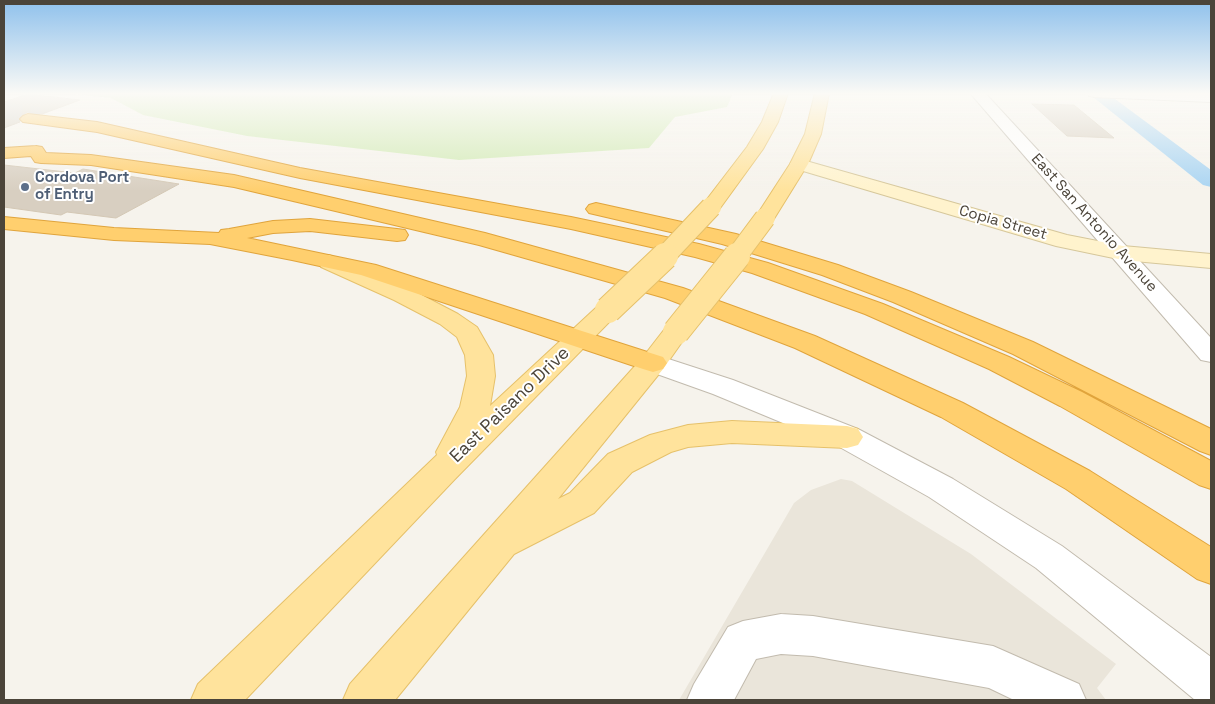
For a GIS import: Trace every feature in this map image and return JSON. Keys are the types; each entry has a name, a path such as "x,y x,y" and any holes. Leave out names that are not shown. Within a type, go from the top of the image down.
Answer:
{"highway":[{"path":"28,126 22,138 104,151 144,168"},
{"path":"56,126 118,140 165,142"},
{"path":"86,126 211,151 300,173 628,235 699,251 760,268 874,309 990,360 1071,399 1211,476"},
{"path":"4,153 36,151 41,158 80,159 217,178 485,240 674,293 804,342 952,410 1078,480 1211,567"},
{"path":"211,151 316,164 501,192"},
{"path":"583,207 728,239 830,270 902,296 1023,348 1211,443"},
{"path":"4,223 114,234 210,238 368,270 653,363"},
{"path":"210,238 274,227 310,225 368,230 562,262"}],"main road":[{"name":"East Paisano Drive","path":"214,700 443,470 661,260 711,207 756,149 768,126"},
{"path":"774,126 782,133 774,146"},
{"path":"366,700 653,363 722,276 764,218 793,162 813,134 815,126"},
{"name":"Copia Street","path":"793,162 1064,241 1123,253 1211,261"},
{"path":"329,262 403,295 449,319 468,334 478,355 481,376 475,406 443,470"},
{"path":"498,545 582,503 620,463 660,443 688,436 732,432 847,437"}],"street":[{"name":"East San Antonio Avenue","path":"1007,126 1123,253 1211,354"},
{"path":"653,363 723,387 847,437 941,488 1049,557 1211,685"},
{"path":"710,700 743,641 781,634 813,636 993,667 1063,700"}],"shaded area":[{"path":"841,479 852,481 971,554 1116,664 1097,688 1106,700 679,700 794,503 811,490"}],"green space":[{"path":"197,126 668,126 649,148 459,160 247,136"}],"building":[{"path":"1056,126 1099,126 1114,138 1067,136"},
{"path":"4,165 75,173 83,169 179,184 116,218 67,212 61,215 4,207"}],"waterway":[{"path":"1139,126 1211,180"}],"place":[{"name":"Cordova Port of Entry","path":"25,187"}]}
